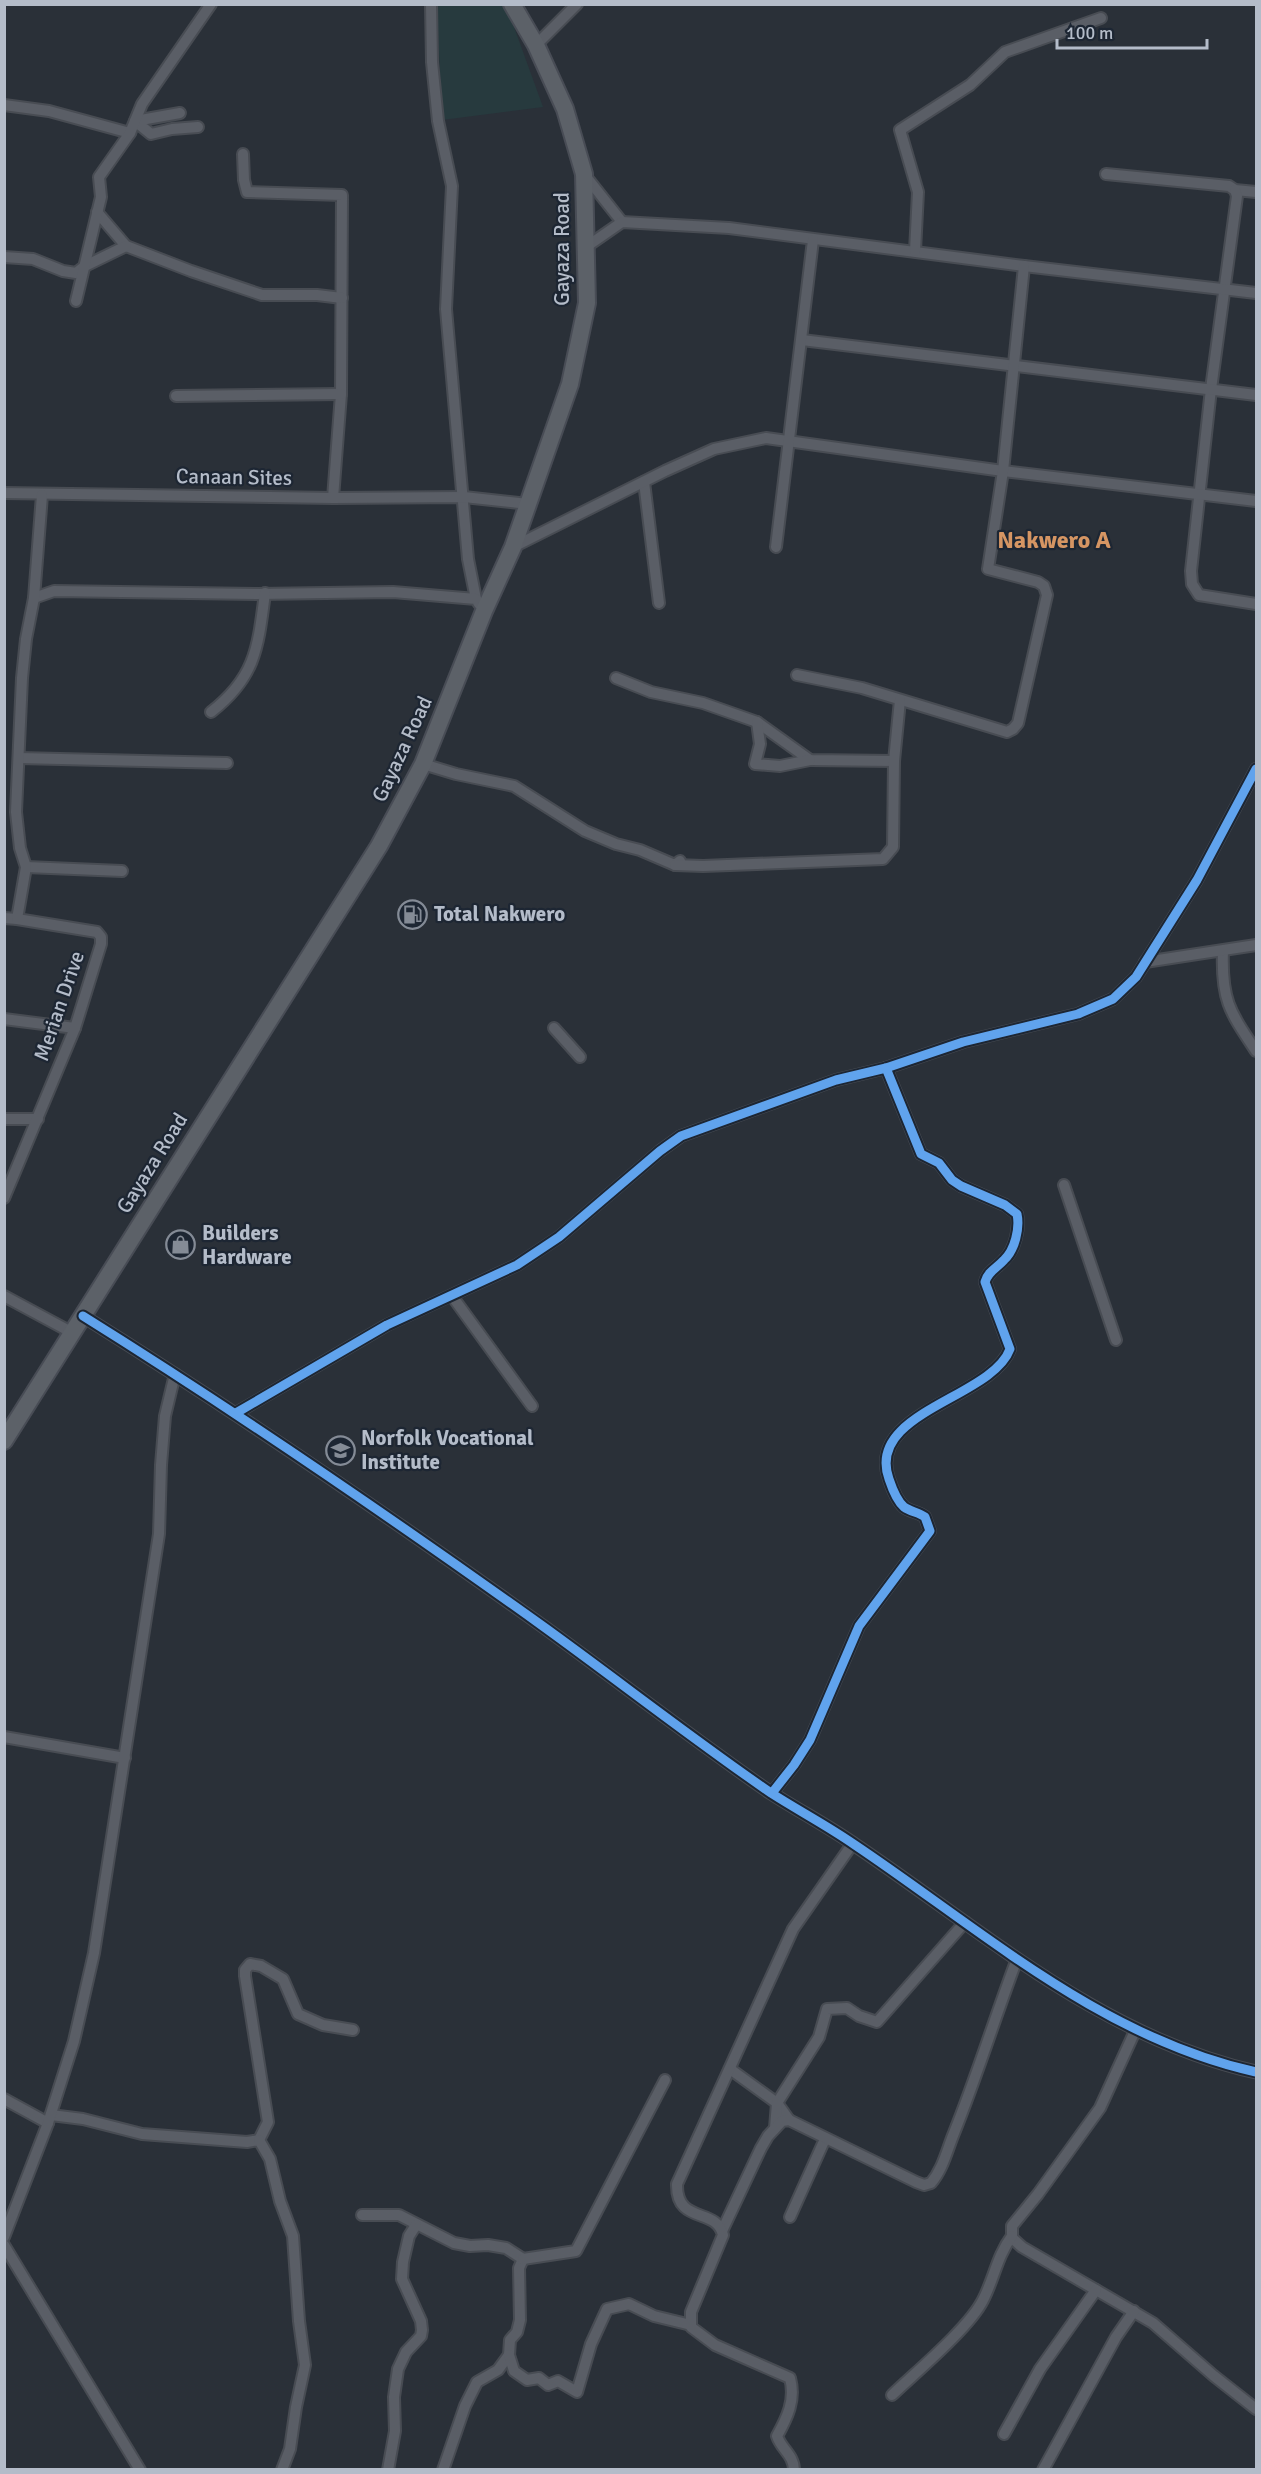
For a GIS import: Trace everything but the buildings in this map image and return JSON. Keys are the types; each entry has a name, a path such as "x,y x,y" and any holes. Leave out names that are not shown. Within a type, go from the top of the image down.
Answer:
{"main road":[{"name":"Gayaza Road","path":"4,1441 374,854 423,764 480,605 513,547 570,384 587,303 584,174 565,109 536,45 512,4"}],"street":[{"path":"76,301 101,197 99,177 130,133 154,87 211,4"},
{"path":"34,598 54,591 393,592 480,605 468,559 447,309 452,186 438,121 432,62 431,4"},
{"path":"536,45 577,4"},
{"path":"915,251 918,192 900,130 970,85 1005,52 1101,18"},
{"path":"4,105 49,111 130,133"},
{"path":"135,121 180,114"},
{"path":"135,121 151,134 172,129 198,127"},
{"path":"243,154 243,180 247,192 342,195 341,394 333,498"},
{"path":"584,174 622,222"},
{"path":"1106,174 1230,186 1238,196 1211,389 1191,571 1194,591 1199,595 1257,604"},
{"path":"1235,190 1257,192"},
{"path":"97,212 126,246 262,295 317,295 342,298"},
{"path":"586,247 622,222 729,228 1257,293"},
{"path":"776,547 813,240"},
{"path":"4,257 33,259 63,271 76,273 85,266 126,246"},
{"path":"797,675 862,688 1007,732 1018,723 1047,595 1044,586 1038,582 988,569 1003,471 1024,266"},
{"path":"802,340 1257,395"},
{"path":"176,396 341,394"},
{"path":"513,547 714,449 766,438 1003,471 1257,501"},
{"path":"644,482 659,603"},
{"name":"Canaan Sites","path":"4,493 333,498 464,497 528,504"},
{"path":"4,918 16,919 26,867 20,848 16,812 26,639 34,598 42,495"},
{"path":"211,712 232,696 251,666 261,628 265,593"},
{"path":"616,678 651,692 704,703 757,722 810,760"},
{"path":"423,764 456,774 514,786 585,831 616,844 678,863 703,866 883,859 894,847 894,761 900,700"},
{"path":"757,722 760,744 755,764 780,766 810,760 894,761"},
{"path":"19,758 227,763"},
{"path":"236,1413 387,1325 517,1265 550,1244 681,1136 836,1080 886,1068 963,1042 1045,1023 1100,1006 1124,990 1145,962 1197,880 1257,769"},
{"path":"4,813 16,812"},
{"path":"26,867 122,872"},
{"name":"Merian Drive","path":"4,1198 75,1028 101,944 101,937 97,933 16,919"},
{"path":"1145,962 1257,945"},
{"path":"1223,951 1221,978 1231,1013 1257,1052"},
{"path":"4,1019 75,1028"},
{"path":"554,1028 580,1057"},
{"path":"772,1793 810,1740 859,1626 930,1531 927,1520 921,1513 904,1506 892,1488 887,1459 892,1442 906,1426 992,1372 1005,1360 1010,1349 985,1282 988,1274 1008,1256 1016,1235 1017,1214 1005,1204 961,1186 952,1180 939,1163 921,1154 886,1068"},
{"path":"4,1119 38,1119"},
{"path":"1064,1185 1116,1340"},
{"path":"4,1296 71,1332"},
{"path":"452,1296 532,1406"},
{"path":"82,1316 236,1413 542,1626 772,1793 853,1844 1017,1959 1080,2000 1135,2031 1202,2057 1257,2072"},
{"path":"4,2237 49,2119 74,2041 94,1953 159,1534 165,1416 175,1374"},
{"path":"4,1737 124,1758"},
{"path":"722,2231 710,2220 681,2205 677,2197 677,2184 793,1929 853,1844"},
{"path":"775,2128 777,2103 819,2037 827,2008 847,2008 859,2016 877,2022 965,1922"},
{"path":"730,2069 777,2103 789,2120 916,2182 924,2185 931,2183 944,2161 975,2082 996,2012 1017,1959"},
{"path":"260,2140 266,2130 267,2112 245,1976 247,1966 255,1964 283,1980 290,1990 298,2014 323,2025 353,2030"},
{"path":"892,2394 958,2331 983,2302 1003,2248 1012,2236 1012,2226 1100,2108 1135,2031"},
{"path":"362,2215 399,2215 454,2242 470,2246 488,2245 506,2248 523,2259 576,2252 665,2080"},
{"path":"4,2099 49,2119 83,2120 142,2134 247,2142 260,2140"},
{"path":"789,2120 782,2121 775,2128 762,2148 722,2231 720,2243 692,2312 691,2325 694,2332 715,2345 780,2372 790,2379 794,2397 777,2436 779,2443 791,2458 794,2469"},
{"path":"790,2217 825,2139"},
{"path":"260,2140 270,2159 280,2201 293,2236 300,2332 305,2365 290,2450 282,2469"},
{"path":"388,2469 395,2431 394,2397 398,2369 406,2352 421,2336 422,2330 421,2320 402,2279 405,2253 416,2225"},
{"path":"1012,2236 1022,2247 1153,2324 1257,2409"},
{"path":"4,2245 140,2469"},
{"path":"523,2259 519,2268 520,2320 517,2332 510,2340 509,2355 514,2371 527,2380 539,2378 548,2385 558,2381 576,2392 591,2344 607,2308 629,2304 654,2316 691,2325"},
{"path":"1004,2434 1040,2368 1096,2290"},
{"path":"1043,2469 1116,2337 1134,2311"},
{"path":"442,2469 465,2406 477,2382 498,2370 509,2355"}],"green space":[{"path":"437,5 506,5 543,107 442,120"}],"cycle path":[{"path":"236,1413 387,1325 517,1265 559,1237 660,1151 681,1136 836,1080 886,1068 963,1042 1078,1014 1113,999 1136,977 1197,880 1256,769"},
{"path":"772,1793 810,1740 859,1626 930,1531 925,1517 901,1504 890,1483 887,1456 895,1437 912,1421 980,1381 999,1366 1010,1349 985,1282 990,1272 1008,1256 1014,1245 1017,1214 1005,1205 961,1186 952,1180 939,1163 921,1154 886,1068"},
{"path":"83,1316 258,1429 373,1507 544,1627 742,1773 845,1838 1046,1978 1095,2008 1146,2034 1200,2056 1256,2072"}],"place":[{"name":"Total Nakwero","path":"413,914"},
{"name":"Builders Hardware","path":"181,1245"},
{"name":"Norfolk Vocational Institute","path":"340,1450"}],"district":[{"name":"Nakwero A","path":"1054,540"}]}
